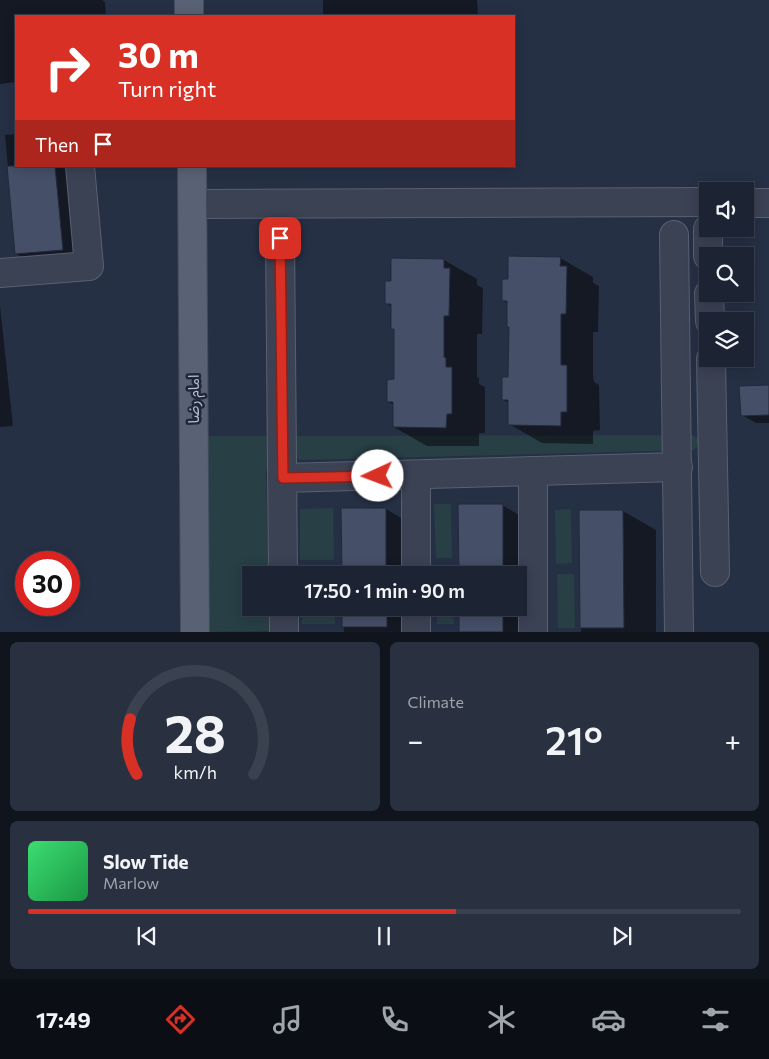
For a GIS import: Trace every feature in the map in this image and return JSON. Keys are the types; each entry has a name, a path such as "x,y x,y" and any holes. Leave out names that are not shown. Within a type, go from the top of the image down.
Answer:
{"main road":[{"path":"189,0 189,15"},
{"name":"امام رضا","path":"192,167 195,632"}],"street":[{"path":"0,274 90,266 80,167"},
{"path":"193,204 699,202"},
{"path":"754,203 769,203"},
{"path":"674,235 679,632"},
{"path":"280,238 283,566"},
{"path":"711,367 715,572"},
{"path":"283,478 678,467"},
{"path":"533,471 533,632"},
{"path":"416,475 416,566"},
{"path":"284,616 284,632"},
{"path":"416,616 416,632"}],"shaded area":[{"path":"693,435 703,443 693,450 301,460 277,450 269,459 266,472 268,566 242,566 242,616 269,616 269,631 209,632 207,436"},
{"path":"434,504 451,504 452,558 436,558"},
{"path":"333,508 334,560 300,560 300,509"},
{"path":"571,509 572,563 556,564 555,510"},
{"path":"557,574 574,574 575,628 558,628"},
{"path":"302,616 335,616 335,624 302,624"},
{"path":"437,616 454,616 454,624 437,624"}],"building":[{"path":"7,166 55,167 63,250 15,254"},
{"path":"508,256 561,257 560,266 567,266 566,314 561,314 561,365 567,365 567,412 561,412 561,426 508,425 508,400 502,400 502,377 508,377 509,327 507,327 507,301 502,301 502,279 508,279"},
{"path":"391,258 444,259 444,268 450,268 449,316 444,316 444,357 446,358 446,367 452,367 452,414 447,414 446,428 393,427 393,402 387,402 387,380 394,379 394,329 391,329 391,304 385,304 385,281 391,281"},
{"path":"769,385 769,415 741,416 739,386"},
{"path":"458,504 503,504 503,566 459,566"},
{"path":"341,508 386,508 386,566 342,566"},
{"path":"579,510 623,510 624,628 580,628"},
{"path":"342,616 387,616 387,627 342,627"},
{"path":"459,616 503,616 503,632 459,632"}],"route":[{"path":"280,238 283,478 378,476"}]}
